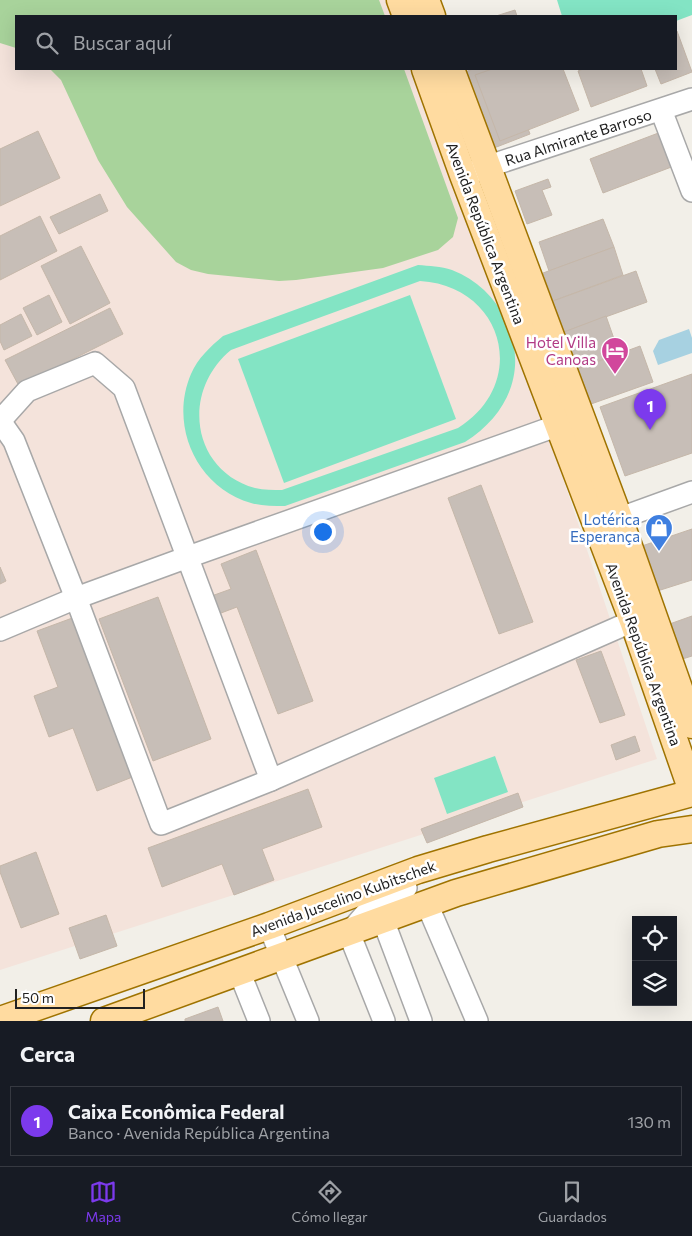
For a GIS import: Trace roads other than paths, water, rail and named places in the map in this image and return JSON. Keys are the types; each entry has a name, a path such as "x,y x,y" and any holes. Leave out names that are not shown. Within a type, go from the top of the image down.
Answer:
{"main road":[{"path":"400,0 406,15"},
{"path":"426,0 432,15"},
{"name":"Avenida República Argentina","path":"425,70 475,171 608,523 692,725"},
{"name":"Avenida República Argentina","path":"451,70 475,171 559,425 608,523 633,621 692,792"},
{"name":"Avenida Juscelino Kubitschek","path":"0,1020 269,926 418,870 488,848 692,792"},
{"path":"104,1021 349,933 379,912 428,904 484,884 658,834 692,829"}],"street":[{"name":"Rua Almirante Barroso","path":"475,171 692,99"},
{"path":"661,110 692,190"},
{"path":"271,780 124,388 95,363 27,391 0,421 14,440 161,824 271,780 633,621"},
{"path":"0,630 76,598 559,425"},
{"path":"608,523 692,492"},
{"path":"421,1021 379,912 380,897 466,867 488,848"},
{"path":"428,904 477,1021"},
{"path":"269,926 308,1021"},
{"path":"349,933 384,1021"},
{"path":"239,971 259,1021"}],"water":[{"path":"689,329 692,338 692,353 658,365 653,351 659,340"}],"place":[{"name":"Hotel Villa Canoas","path":"615,375"},
{"name":"Caixa Econômica Federal","path":"650,430"},
{"name":"Lotérica Esperança","path":"659,552"}]}
